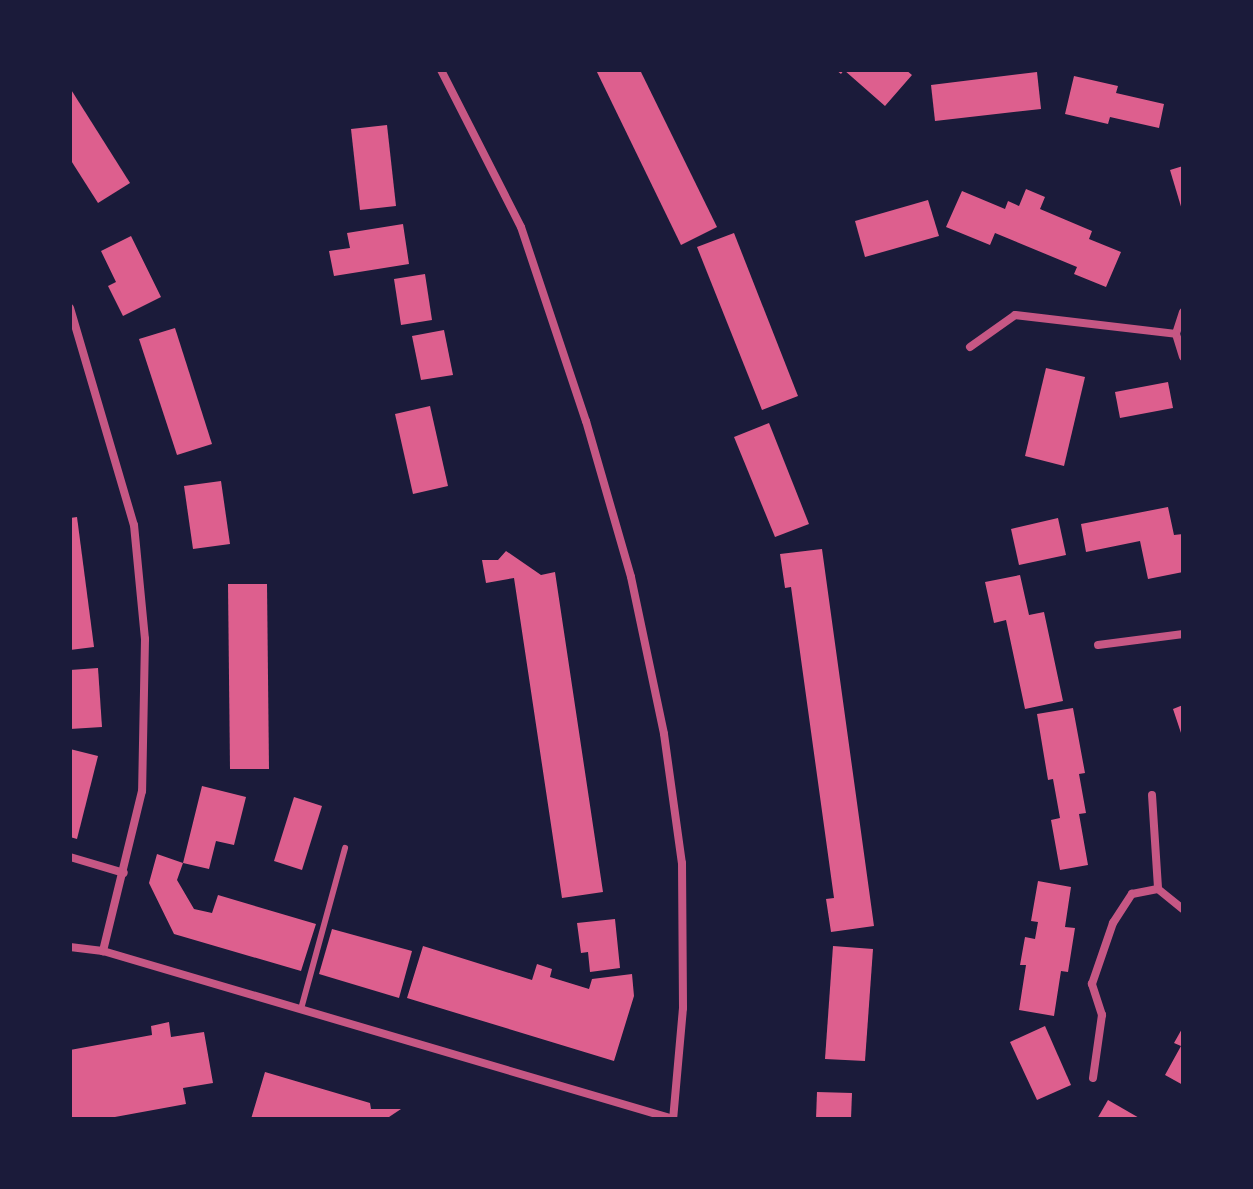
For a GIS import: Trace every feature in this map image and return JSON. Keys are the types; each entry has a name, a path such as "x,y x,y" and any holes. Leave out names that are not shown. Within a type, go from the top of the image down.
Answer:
{"street":[{"path":"70,947 103,951 673,1119 683,1008 682,863 664,734 631,577 586,421 521,227 441,70"},
{"path":"70,308 134,525 145,639 142,791 103,951"},
{"path":"1183,312 1176,334 1183,357"},
{"path":"970,347 1015,315 1176,334"},
{"path":"1098,645 1183,634"},
{"path":"1152,795 1158,889 1183,909"},
{"path":"70,857 124,873"},
{"path":"1093,1078 1102,1015 1092,984 1113,923 1132,894 1158,889"}],"lane":[{"path":"301,1009 345,848"}],"path":[{"path":"157,1119 173,1119"}],"building":[{"path":"596,70 640,70 717,227 681,245"},
{"path":"844,70 906,70 912,75 885,106"},
{"path":"1037,72 1041,109 935,121 931,85"},
{"path":"1074,76 1118,86 1116,93 1164,104 1159,128 1110,117 1108,124 1065,114"},
{"path":"70,88 130,183 98,203 70,159"},
{"path":"387,125 396,206 360,210 351,129"},
{"path":"1183,166 1183,210 1182,210 1170,170"},
{"path":"1026,189 1045,197 1040,209 1092,231 1089,239 1121,252 1106,287 1074,274 1077,267 995,233 990,245 946,227 962,191 1005,209 1008,201 1019,206"},
{"path":"928,200 939,236 865,257 855,221"},
{"path":"403,224 409,264 334,276 329,251 350,248 347,233"},
{"path":"734,233 798,396 762,410 697,247"},
{"path":"131,236 161,297 123,316 108,286 116,282 101,251"},
{"path":"425,274 432,320 401,325 394,279"},
{"path":"175,328 212,444 177,455 139,339"},
{"path":"444,330 453,375 421,380 412,336"},
{"path":"1046,368 1085,377 1064,466 1025,456"},
{"path":"1168,382 1173,408 1120,418 1115,392"},
{"path":"430,406 448,486 413,494 395,414"},
{"path":"769,423 809,524 775,537 734,437"},
{"path":"221,481 230,544 193,549 184,486"},
{"path":"1168,507 1174,535 1183,534 1183,572 1148,579 1140,541 1086,552 1081,524"},
{"path":"77,517 94,647 70,650 70,518"},
{"path":"1058,518 1066,555 1019,565 1011,529"},
{"path":"822,549 874,926 831,932 826,899 834,898 791,587 785,588 780,554"},
{"path":"506,551 541,575 555,572 603,892 562,898 514,578 486,583 482,560 498,560"},
{"path":"1020,575 1029,615 1044,612 1063,701 1025,709 1006,620 994,623 985,582"},
{"path":"228,584 267,584 269,769 230,769"},
{"path":"98,668 102,727 70,729 70,670"},
{"path":"1183,705 1183,736 1182,736 1173,709"},
{"path":"1073,708 1085,773 1079,774 1086,813 1079,814 1088,865 1060,870 1051,820 1060,818 1053,779 1048,780 1037,714"},
{"path":"70,749 98,756 77,839 70,837"},
{"path":"202,786 246,797 234,845 216,841 209,869 183,863"},
{"path":"294,797 322,806 302,870 274,861"},
{"path":"157,854 183,863 177,880 194,909 212,913 218,895 316,924 301,971 174,934 149,883"},
{"path":"1038,881 1071,887 1065,927 1075,928 1068,972 1061,971 1054,1016 1019,1010 1026,965 1020,965 1025,937 1035,939 1038,922 1031,921"},
{"path":"615,919 620,968 590,972 588,952 581,953 577,923"},
{"path":"332,929 412,951 399,998 319,974"},
{"path":"423,946 532,980 537,964 552,969 550,977 589,989 592,979 632,974 634,996 614,1061 407,998"},
{"path":"833,946 873,949 865,1061 825,1059"},
{"path":"169,1022 171,1037 204,1032 213,1083 183,1088 186,1104 104,1119 70,1119 70,1050 152,1035 151,1026"},
{"path":"1045,1026 1071,1085 1037,1100 1010,1042"},
{"path":"1183,1027 1183,1085 1165,1075 1181,1046 1174,1043"},
{"path":"265,1072 370,1103 371,1109 401,1109 386,1119 251,1119"},
{"path":"817,1092 852,1093 851,1119 816,1119"},
{"path":"1108,1100 1141,1119 1097,1119"}]}
